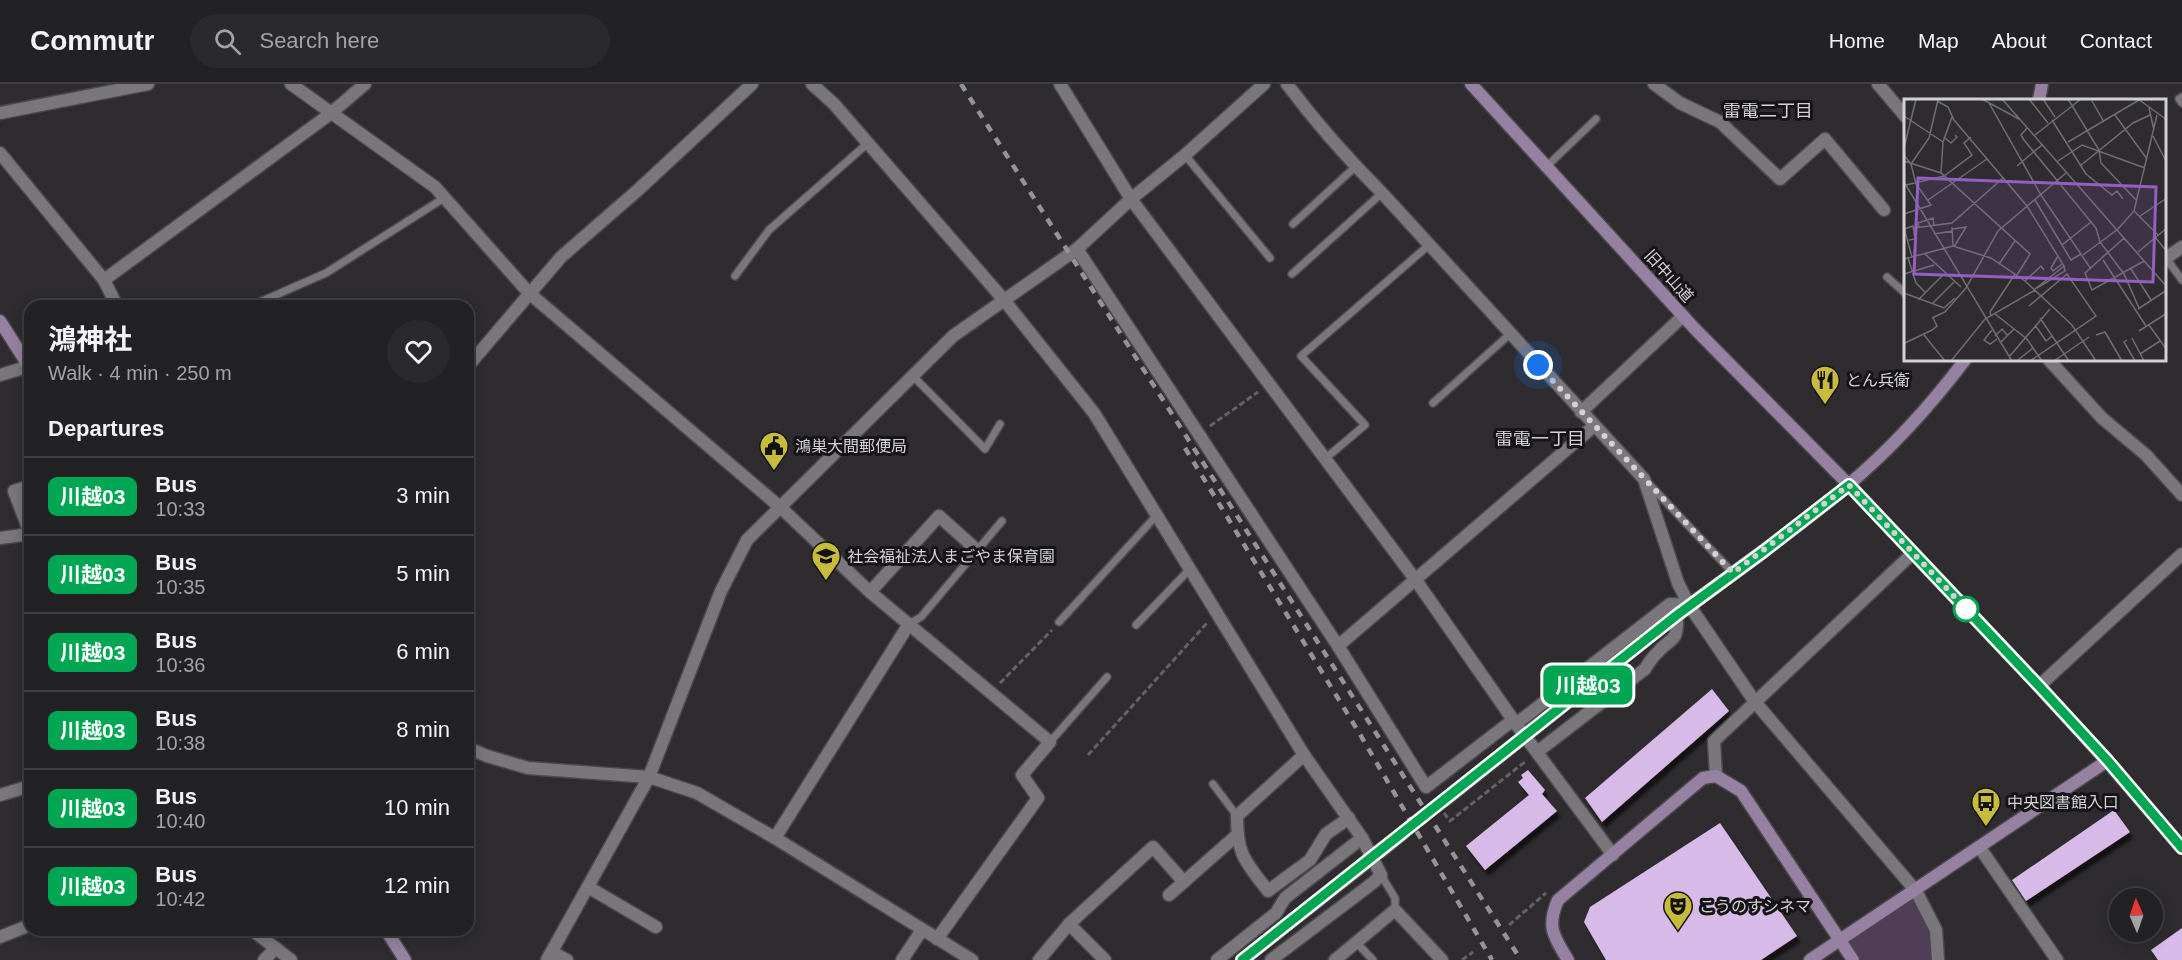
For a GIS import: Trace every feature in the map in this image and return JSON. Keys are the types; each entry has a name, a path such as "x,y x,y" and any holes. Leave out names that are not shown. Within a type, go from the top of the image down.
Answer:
{"street":[{"path":"0,113 147,84"},
{"path":"292,84 330,114 435,187 529,293 780,507 870,592 1050,742 1022,775 1038,798 937,939"},
{"path":"104,280 330,114 365,84"},
{"path":"474,359 561,257 638,190 752,84"},
{"path":"812,84 834,104 1004,300 1094,413 1304,755 1362,838 1381,875 1271,960"},
{"path":"1060,84 1131,199 1415,579 1514,722 1613,855"},
{"path":"567,960 549,956 649,777 721,591 747,540 953,336 1077,249 1264,84"},
{"path":"1287,84 1355,167 1382,193 1644,479 1678,582 1689,605 1755,702 1916,891 1936,930 1938,960"},
{"name":"旧中山道","path":"1471,84 1683,316 1849,485 2039,686 2108,761 2182,848"},
{"path":"1654,84 1680,103 1720,122 1780,178 1825,140 1884,210"},
{"path":"1878,84 1904,115"},
{"path":"2039,99 2042,84"},
{"path":"0,153 104,280 114,300"},
{"path":"2167,257 2182,247"},
{"path":"1077,249 1338,646 1426,787 1670,604 1689,605"},
{"path":"1581,412 1683,316"},
{"path":"0,321 24,358"},
{"path":"1531,731 1689,605 1849,485 1886,451 1946,386 1964,362"},
{"path":"2051,362 2102,418 2146,455 2182,495"},
{"path":"0,375 24,369"},
{"path":"1338,646 1594,426"},
{"path":"24,488 14,491 24,517"},
{"path":"870,592 939,516 978,551"},
{"path":"0,538 24,534"},
{"path":"1716,776 1714,741 1913,553"},
{"path":"2039,686 2182,554"},
{"path":"1537,752 1645,669 1657,652 1674,640 1677,615"},
{"path":"775,838 909,624"},
{"path":"1445,800 1520,740"},
{"path":"474,751 528,768 649,777 697,793 775,838 972,960"},
{"path":"1304,755 1237,816 1237,835 1242,858 1268,891 1310,860 1326,834 1348,818"},
{"path":"1810,960 2108,761"},
{"path":"1568,960 1552,931 1552,919 1558,900 1703,778 1716,776 1741,791 1853,960"},
{"path":"0,795 24,788"},
{"path":"1380,852 1402,834"},
{"path":"1169,895 1237,835"},
{"path":"1217,960 1276,913 1285,898 1362,838"},
{"path":"1039,960 1069,924 1153,847 1184,882"},
{"path":"1980,848 2056,960"},
{"path":"1242,960 1366,862"},
{"path":"588,887 656,927"},
{"path":"1335,960 1395,910 1442,960"},
{"path":"1069,924 1105,960"},
{"path":"0,936 24,927"},
{"path":"902,960 922,930"},
{"path":"260,936 291,960"},
{"path":"390,936 405,960"},
{"path":"264,960 276,948"}],"lane":[{"path":"2182,97 2179,99 2182,103"},
{"path":"1546,167 1596,119"},
{"path":"735,276 769,230 868,143"},
{"path":"1185,155 1270,258"},
{"path":"1293,224 1355,167"},
{"path":"1292,274 1382,193"},
{"path":"264,300 326,273 444,198"},
{"path":"1326,458 1365,424 1301,356 1429,245"},
{"path":"2167,259 2182,280"},
{"path":"1887,277 1904,292"},
{"path":"1433,403 1510,334"},
{"path":"912,375 985,449 1000,424"},
{"path":"1644,479 1733,573"},
{"path":"1059,622 1157,515"},
{"path":"909,624 921,617 1002,521"},
{"path":"1136,625 1190,569"},
{"path":"1050,742 1107,676"},
{"path":"1213,784 1237,816"},
{"path":"1381,875 1395,898 1395,910"},
{"path":"1356,942 1373,960"}],"path":[{"path":"1199,435 1270,383"},
{"path":"1088,755 1217,613"},
{"path":"991,692 1059,622"},
{"path":"1462,960 1473,952"}],"shaded area":[{"path":"1916,891 1936,930 1938,960 1853,960 1839,940"}],"building":[{"path":"1712,689 1729,711 1602,822 1585,798"},
{"path":"1528,770 1545,790 1542,794 1557,811 1485,870 1466,846 1529,795 1518,782 1523,778 1521,775"},
{"path":"2114,810 2130,832 2026,901 2012,880"},
{"path":"1720,823 1797,936 1761,960 1606,960 1584,922 1590,907"},
{"path":"2182,928 2182,960 2158,960 2151,950"}],"tunnel":[{"path":"1402,834 1445,800"}],"railway":[{"path":"961,84 1521,960"},
{"path":"1185,448 1358,731 1492,960"}],"bus line":[{"name":"川越03","path":"1242,960 1677,615 1849,485 2108,761 2182,848"}],"place":[{"name":"とん兵衛","path":"1825,406"},
{"name":"鴻巣大間郵便局","path":"774,472"},
{"name":"社会福祉法人まごやま保育園","path":"826,582"},
{"name":"中央図書館入口","path":"1986,828"},
{"name":"こうのすシネマ","path":"1678,932"}],"district":[{"name":"雷電二丁目","path":"1768,111"},
{"name":"雷電一丁目","path":"1540,439"}],"route":[{"path":"1538,365 1733,573 1849,485 1966,609"}]}
